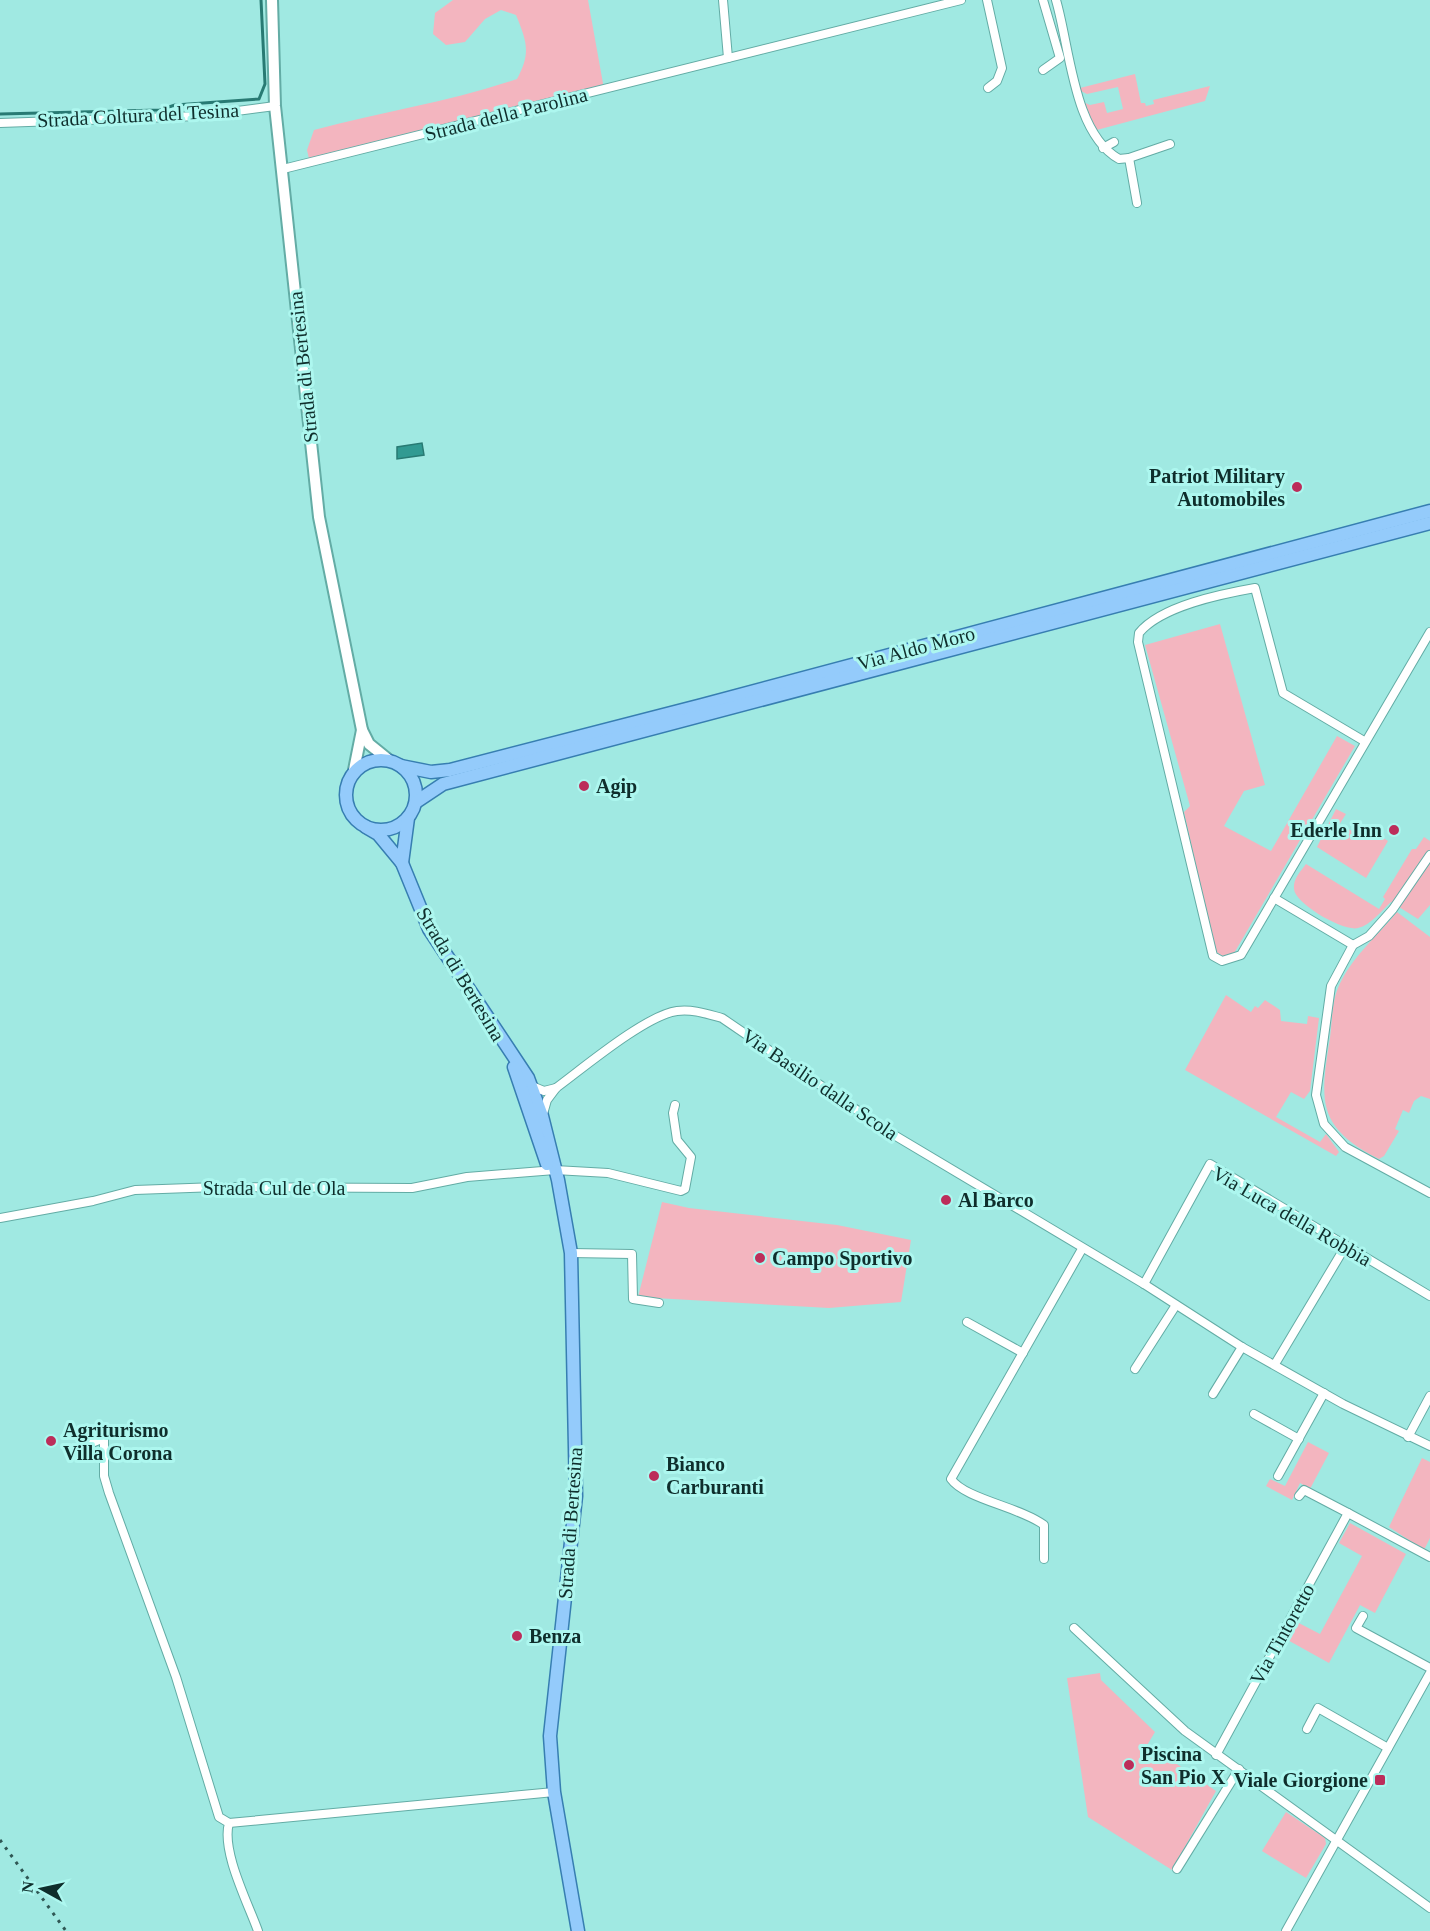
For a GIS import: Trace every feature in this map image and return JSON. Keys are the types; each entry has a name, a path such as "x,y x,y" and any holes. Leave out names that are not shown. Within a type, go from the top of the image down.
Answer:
{"main road":[{"name":"Via Aldo Moro","path":"396,764 430,772 450,770 1430,511"},
{"name":"Via Aldo Moro","path":"416,802 443,784 1430,523"},
{"path":"353,775 373,761 396,764"},
{"name":"Strada di Bertesina","path":"396,764 415,786 416,802 408,818 402,863"},
{"name":"Strada di Bertesina","path":"353,775 347,787 347,801 355,819 378,834 402,863 429,929 542,1101 552,1170"},
{"path":"366,827 388,830 408,818"},
{"name":"Strada di Bertesina","path":"508,1052 552,1170 571,1253 576,1496 550,1736 554,1792 577,1930"}],"street":[{"name":"Strada di Bertesina","path":"272,0 275,106 319,517 362,730 369,744 396,764"},
{"path":"723,0 728,58"},
{"name":"Strada della Parolina","path":"283,169 961,0"},
{"path":"987,0 1002,68 997,81 988,88"},
{"path":"1042,0 1060,58 1043,70"},
{"path":"1056,0 1083,116 1103,147 1119,159 1129,158 1170,144"},
{"name":"Strada Coltura del Tesina","path":"0,123 199,116 275,106"},
{"path":"1103,147 1114,142"},
{"path":"1129,158 1137,203"},
{"path":"1364,741 1283,693 1255,588 1223,593 1166,614 1139,633 1138,642 1213,956 1222,962 1241,955 1364,741 1430,632"},
{"name":"Strada di Bertesina","path":"353,775 362,730"},
{"path":"1430,855 1393,909 1369,936 1353,945 1331,986 1316,1095 1324,1124 1345,1147 1430,1193"},
{"path":"1274,898 1353,945"},
{"name":"Via Basilio dalla Scola","path":"542,1101 654,1019 674,1011 698,1011 722,1018 889,1132 1144,1284 1242,1347 1324,1393 1430,1446"},
{"path":"518,1077 525,1084 531,1099 542,1101"},
{"path":"531,1086 544,1091 556,1089"},
{"path":"552,1170 608,1173 681,1191 685,1189 690,1157 675,1134 675,1105"},
{"name":"Via Luca della Robbia","path":"1144,1284 1210,1164 1430,1296"},
{"name":"Strada Cul de Ola","path":"0,1218 93,1201 135,1190 217,1187 412,1188 467,1177 552,1170"},
{"path":"1275,1364 1345,1247"},
{"path":"1044,1559 1044,1525 1025,1514 963,1489 951,1479 1082,1249"},
{"path":"571,1253 632,1254 633,1299 659,1303"},
{"path":"1135,1369 1176,1305"},
{"path":"967,1322 1023,1353"},
{"path":"1213,1394 1242,1347"},
{"path":"1278,1476 1324,1393"},
{"path":"1408,1437 1430,1396"},
{"path":"1254,1414 1299,1439"},
{"path":"72,1451 104,1438 104,1476 108,1493 176,1677 219,1817 229,1822 554,1792"},
{"path":"1299,1496 1304,1490 1430,1557"},
{"name":"Via Tintoretto","path":"1216,1755 1348,1514"},
{"path":"1363,1616 1356,1628 1430,1668"},
{"path":"1074,1628 1185,1731 1430,1908"},
{"path":"1286,1931 1430,1673"},
{"path":"1307,1729 1318,1708 1388,1748"},
{"path":"1177,1869 1239,1769"},
{"path":"229,1822 225,1835 258,1931"}],"shaded area":[{"path":"453,0 588,0 604,89 310,163 307,150 314,130 466,94 517,79 524,62 526,47 516,15 501,10 485,19 465,42 446,45 433,34 435,13"},
{"path":"1135,74 1141,103 1145,103 1146,106 1154,104 1153,100 1210,86 1205,101 1093,131 1083,102 1090,105 1104,102 1107,113 1123,109 1118,87 1087,94 1080,88"},
{"path":"1220,624 1265,785 1244,791 1224,826 1271,851 1337,736 1355,746 1233,955 1224,957 1215,951 1184,812 1190,806 1145,645"},
{"path":"1336,809 1346,814 1339,825 1359,834 1365,826 1388,841 1366,878 1317,847"},
{"path":"1424,837 1430,841 1430,905 1418,919 1391,902 1367,924 1351,928 1321,916 1296,895 1295,882 1306,864 1379,909 1385,899 1383,897 1412,849 1416,849"},
{"path":"1397,912 1430,937 1430,1099 1421,1096 1414,1101 1409,1113 1403,1110 1395,1129 1399,1131 1384,1156 1379,1159 1358,1147 1333,1123 1324,1096 1325,1079 1333,1006 1338,988 1349,967"},
{"path":"1226,995 1251,1012 1255,1006 1258,1008 1265,1000 1280,1010 1281,1021 1307,1024 1308,1016 1319,1018 1310,1091 1304,1099 1291,1092 1276,1117 1320,1142 1326,1134 1339,1152 1336,1156 1185,1070"},
{"path":"662,1202 689,1208 837,1225 911,1240 901,1302 829,1308 638,1297"},
{"path":"1308,1442 1329,1453 1310,1489 1300,1483 1292,1500 1266,1486 1270,1479 1285,1486"},
{"path":"1422,1458 1430,1462 1430,1538 1424,1550 1389,1527"},
{"path":"1350,1523 1406,1554 1375,1613 1360,1605 1329,1663 1284,1638 1293,1620 1320,1634 1362,1556 1339,1543"},
{"name":"Piscina San Pio X","path":"1100,1673 1101,1680 1155,1732 1146,1747 1161,1753 1216,1791 1172,1870 1088,1817 1067,1678"},
{"path":"1286,1812 1325,1838 1326,1844 1306,1878 1262,1851"}],"water":[{"path":"422,443 424,455 397,459 397,447"}],"waterway":[{"path":"0,114 160,110 175,105 259,99 265,84 261,0"}],"railway":[{"path":"0,1840 66,1931"}],"place":[{"name":"Patriot Military Automobiles","path":"1297,487"},
{"name":"Agip","path":"584,786"},
{"name":"Ederle Inn","path":"1394,830"},
{"name":"Al Barco","path":"946,1200"},
{"name":"Campo Sportivo","path":"760,1258"},
{"name":"Agriturismo Villa Corona","path":"51,1441"},
{"name":"Bianco Carburanti","path":"654,1476"},
{"name":"Benza","path":"517,1636"},
{"name":"Piscina San Pio X","path":"1129,1765"},
{"name":"Viale Giorgione","path":"1380,1780"}]}
